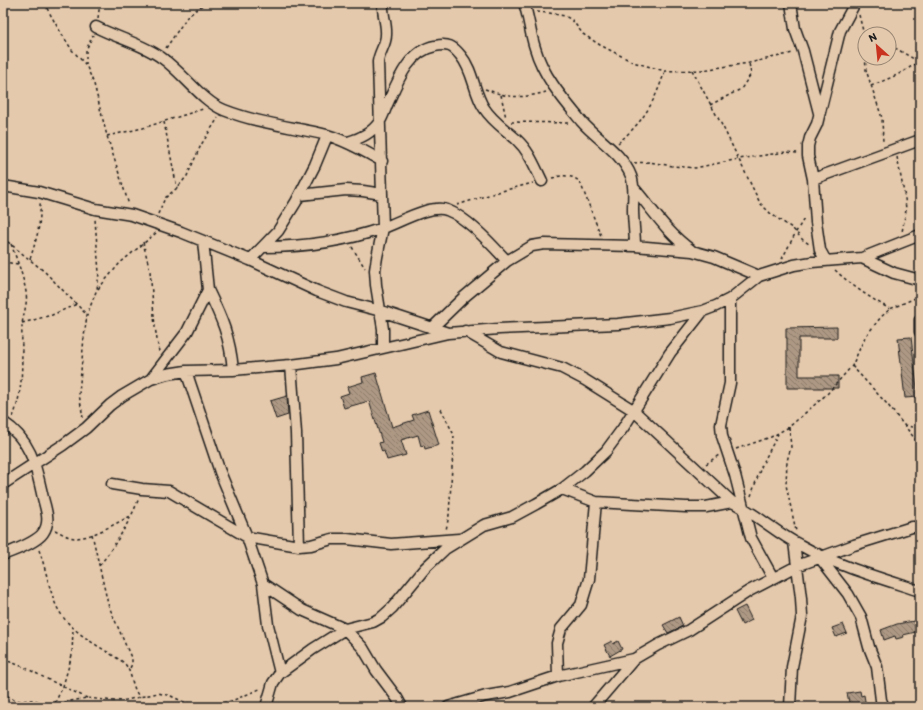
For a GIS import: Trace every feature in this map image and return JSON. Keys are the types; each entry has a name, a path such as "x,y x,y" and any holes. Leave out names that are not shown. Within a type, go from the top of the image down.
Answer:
{"street":[{"path":"383,3 382,9 386,35 385,44 380,52 378,62 383,228 377,257 376,284 383,329 383,348"},
{"path":"791,3 795,28 803,51 819,113"},
{"path":"826,261 820,250 808,146 817,124 840,31 856,6"},
{"path":"526,8 530,31 540,63 555,90 583,123 625,164 631,176 633,187 635,246"},
{"path":"96,27 150,50 161,57 219,108 270,123 348,142 382,161"},
{"path":"348,142 371,132 380,121 396,84 406,67 418,54 432,47 444,44 452,47 462,57 484,108 495,122 517,140 525,149 542,181"},
{"path":"250,260 278,231 316,165 327,136"},
{"path":"813,179 920,140"},
{"path":"3,186 39,192 95,209 132,215 182,232 250,260 317,291 346,302 380,311 448,333"},
{"path":"633,187 669,232 678,241 692,251"},
{"path":"300,195 346,190 382,194"},
{"path":"263,247 290,247 321,244 383,228 433,209 446,209 478,232 507,261"},
{"path":"3,484 36,464 86,428 110,405 122,396 151,379 167,374 186,371 233,370 291,365 336,359 448,333 465,331 618,324 670,318 703,311 730,299 759,276 777,270 794,265 862,258 920,235"},
{"path":"204,241 208,290 226,330 231,348 233,370"},
{"path":"432,328 464,297 507,261 532,246 544,244 635,246 692,251 759,276"},
{"path":"862,258 894,273 920,280"},
{"path":"151,379 187,332 208,290"},
{"path":"730,299 730,383 721,425 722,436 744,508 751,538 773,578"},
{"path":"266,707 273,683 280,672 345,629 373,622 382,617 392,608 425,568 445,549 484,525 512,516 562,489 585,471 606,451 670,353 703,311"},
{"path":"920,320 920,332"},
{"path":"465,331 501,352 562,368 585,380 633,410 732,502 744,508 796,543 822,558 920,591"},
{"path":"291,365 296,433 300,546"},
{"path":"186,371 220,472 247,538 263,584 268,625 280,672"},
{"path":"3,555 35,540 42,534 47,526 47,515 36,464 19,436 6,424"},
{"path":"112,484 142,489 169,491 247,538 300,546 311,545 332,539 347,539 391,544 460,540"},
{"path":"562,489 596,502 615,502 665,507 700,507 732,502"},
{"path":"558,676 557,643 561,630 581,605 589,580 596,502"},
{"path":"448,707 486,696 510,692 558,676 634,659 688,630 773,578 797,566 860,543 920,527"},
{"path":"790,707 792,667 802,616 796,543"},
{"path":"822,558 848,594 861,617 869,647 877,667 881,700 884,707"},
{"path":"263,584 302,610 345,629 363,648 376,670 402,707"},
{"path":"593,707 634,659"}],"path":[{"path":"44,3 72,50 86,65 94,84 107,136 132,215"},
{"path":"161,57 187,17 205,3"},
{"path":"856,6 861,26"},
{"path":"526,8 565,16 572,20 584,34 607,48 633,62 665,71 692,70 750,62 803,51"},
{"path":"897,49 920,62"},
{"path":"710,105 741,89 751,74 750,62"},
{"path":"871,86 897,75 920,62"},
{"path":"866,66 882,118 884,153"},
{"path":"692,70 739,159 760,203 771,214 796,232 806,242 820,250"},
{"path":"611,150 629,134 647,113 665,71"},
{"path":"474,85 501,95 516,97 555,90"},
{"path":"501,95 506,122 583,123"},
{"path":"107,136 219,108"},
{"path":"86,428 79,394 87,315 98,290 120,263 159,225 165,198 177,188 187,176 219,108"},
{"path":"164,122 177,188"},
{"path":"895,149 906,210 902,223 901,242"},
{"path":"625,164 649,162 695,168 739,159 786,152 796,152 808,156"},
{"path":"446,209 478,198 557,177 575,177 580,182 604,245"},
{"path":"30,258 39,232 39,192"},
{"path":"777,270 796,232 804,219 815,208"},
{"path":"95,209 99,273 98,290"},
{"path":"3,238 30,258 87,315"},
{"path":"346,238 376,284"},
{"path":"143,242 150,272 155,327 162,365"},
{"path":"6,424 18,405 21,390 23,358 22,323 27,303 26,293 11,244"},
{"path":"826,261 853,286 890,309"},
{"path":"3,262 18,264"},
{"path":"698,470 717,456 778,434 789,427 826,394 852,366 865,337 881,317 890,309 920,296"},
{"path":"22,323 52,315 77,304"},
{"path":"852,366 887,404 920,445"},
{"path":"441,409 453,431 454,440 449,516 444,540"},
{"path":"904,425 920,429"},
{"path":"789,427 791,447 787,461 786,485 796,543"},
{"path":"744,508 761,467 778,434"},
{"path":"99,566 131,516 136,507 142,489"},
{"path":"47,526 70,537 76,538 92,534 131,516"},
{"path":"92,534 108,604 132,660 129,670"},
{"path":"35,540 42,558 54,600 61,614 73,628 123,662 129,670 135,691 140,698"},
{"path":"55,703 63,686 72,655 73,628"},
{"path":"3,659 15,663 87,698"},
{"path":"3,691 14,700 34,700 49,706 55,703 87,698 114,700 140,698 152,694 164,694 186,703 204,705 220,704 240,698 273,683"},
{"path":"186,703 189,707"}],"building":[{"path":"837,327 837,338 799,338 799,376 838,376 838,388 787,388 786,328"},
{"path":"911,337 918,397 905,398 898,338"},
{"path":"376,373 392,427 414,420 412,415 428,410 439,445 425,449 424,445 421,446 418,435 401,440 406,455 387,460 379,443 382,442 369,401 344,408 340,396 349,393 347,387 363,382 362,377"},
{"path":"287,396 288,415 276,419 270,401"},
{"path":"745,606 752,620 742,625 735,611"},
{"path":"679,617 683,626 668,633 663,625"},
{"path":"920,620 920,631 903,635 904,637 896,639 895,636 884,640 881,630 897,624"},
{"path":"843,624 847,633 836,637 832,628"},
{"path":"612,641 613,644 618,641 622,649 610,656 604,645"},
{"path":"860,691 861,696 864,695 866,707 850,707 847,693"}]}
